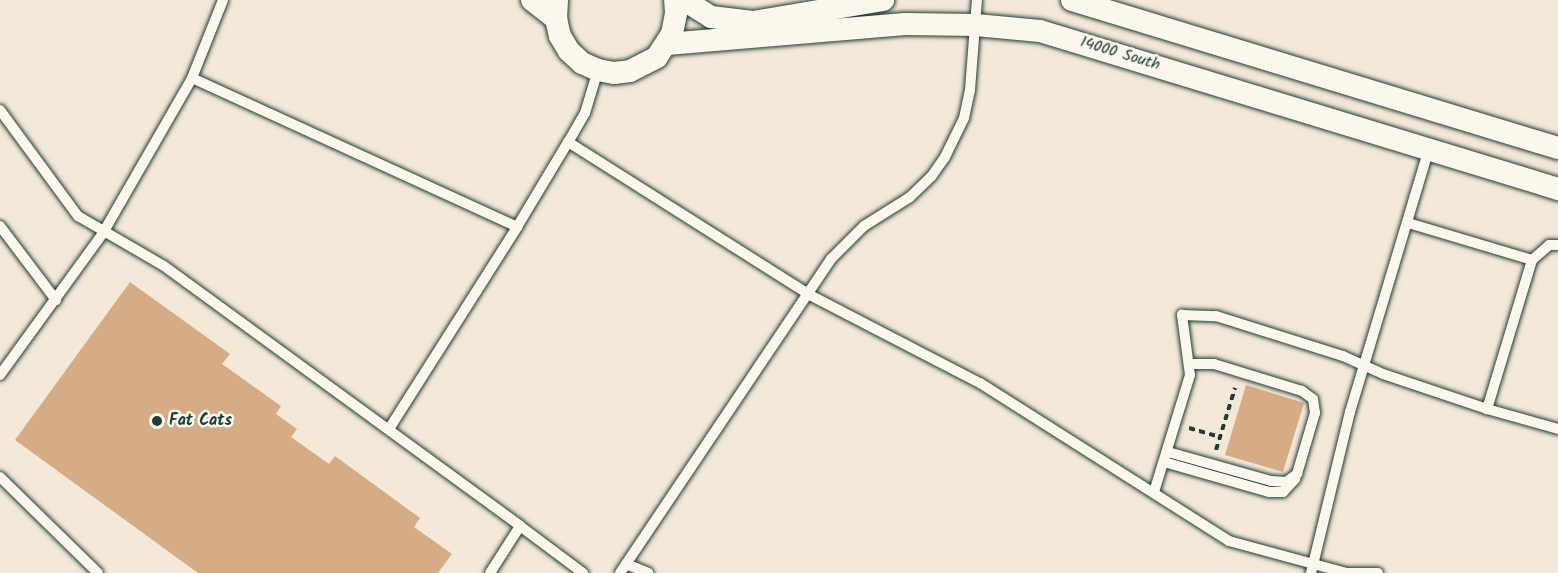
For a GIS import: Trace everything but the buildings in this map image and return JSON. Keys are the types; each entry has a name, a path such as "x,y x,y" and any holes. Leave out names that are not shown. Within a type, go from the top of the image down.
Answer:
{"street":[{"path":"532,0 557,9 560,36 569,51 582,63 598,70 614,73 645,66 657,57 667,44 675,24 675,0"},
{"path":"684,0 711,17 753,22 883,0"},
{"path":"1072,0 1558,148"},
{"name":"14000 South","path":"667,44 905,24 1018,27 1065,37 1558,189"}],"lane":[{"path":"0,375 103,232 192,78 223,0"},
{"path":"648,573 623,569 831,259 864,226 910,197 931,177 945,157 957,134 968,98 977,0"},
{"path":"389,429 517,227 585,113 598,70"},
{"path":"192,78 517,227"},
{"path":"0,110 78,216 164,266 583,573"},
{"path":"568,142 808,294 980,383 1229,541 1313,568 1347,573 1378,573"},
{"path":"1313,568 1350,412 1429,149"},
{"path":"1408,223 1532,260"},
{"path":"0,226 56,300"},
{"path":"1487,409 1532,260 1550,245 1558,245"},
{"path":"1154,492 1190,375 1182,315 1216,316 1343,356 1364,366 1487,409 1552,428"},
{"path":"1166,457 1278,483 1292,480 1297,474 1314,413 1313,399 1308,394 1214,364 1190,364"},
{"path":"0,477 98,573"},
{"path":"490,573 520,526"}],"path":[{"path":"1214,456 1237,383"},
{"path":"1176,424 1220,437"}],"place":[{"name":"Fat Cats","path":"157,421"}]}
